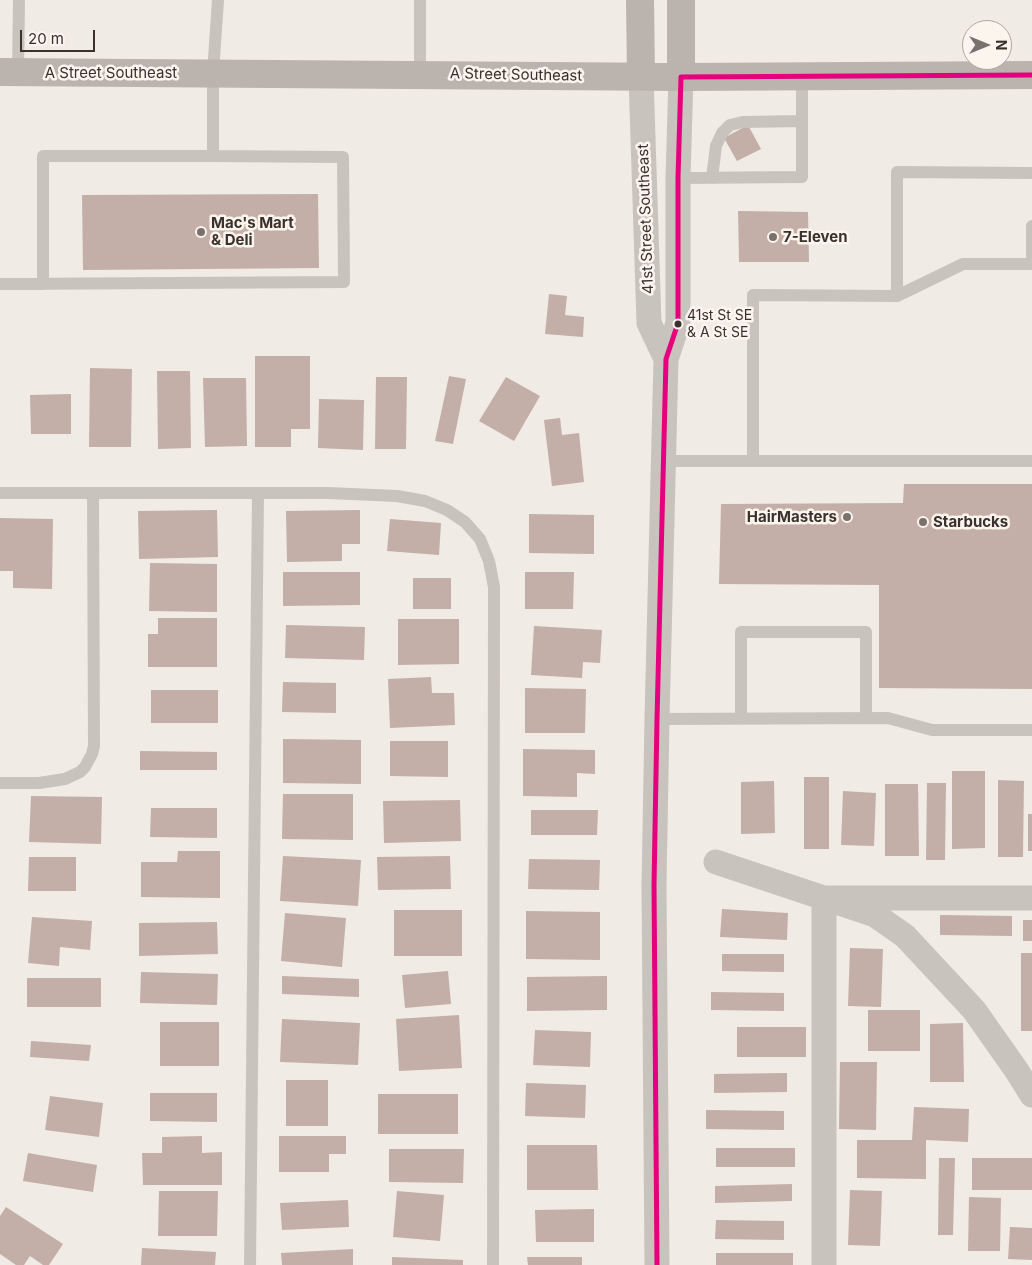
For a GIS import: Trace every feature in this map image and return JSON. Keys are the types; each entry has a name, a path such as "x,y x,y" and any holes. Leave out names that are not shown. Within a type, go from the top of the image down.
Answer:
{"main road":[{"path":"640,0 641,76"},
{"path":"680,0 680,77"},
{"name":"A Street Southeast","path":"9,72 680,77 1032,75"}],"street":[{"name":"41st Street Southeast","path":"641,76 649,323 666,359"},
{"name":"41st Street Southeast","path":"657,1265 654,885 657,719 666,359 678,323 680,77"},
{"path":"716,862 874,916 905,936 974,1010 1025,1070 1032,1095"},
{"path":"824,898 1032,898"},
{"path":"824,898 824,1265"}],"lane":[{"path":"9,72 19,0"},
{"path":"213,156 213,73 218,0"},
{"path":"420,0 420,74"},
{"path":"678,178 802,177 802,76"},
{"path":"712,178 716,146 722,133 730,125 743,122 802,121"},
{"path":"0,284 43,284 344,282 343,157 43,156 43,284"},
{"path":"897,296 897,172 1032,173"},
{"path":"753,461 753,295 897,296 963,264 1032,264 1032,226"},
{"path":"664,461 1032,462"},
{"path":"0,493 258,493 397,496 425,501 447,510 465,522 480,539 489,561 494,587 493,1265"},
{"path":"0,783 39,783 65,779 80,772 92,754 94,746 93,493"},
{"path":"250,1265 258,493"},
{"path":"741,719 741,632 866,632 866,718"},
{"path":"657,719 888,718 932,730 1032,730"}],"building":[{"path":"748,125 761,149 737,161 724,138"},
{"name":"Mac's Mart & Deli","path":"318,194 319,268 83,270 82,195"},
{"name":"7-Eleven","path":"738,211 808,212 809,262 739,262"},
{"path":"549,294 567,296 565,315 584,317 583,337 545,334"},
{"path":"255,356 310,356 310,429 291,429 291,447 255,447"},
{"path":"90,368 132,369 131,447 89,447"},
{"path":"157,371 190,371 191,448 158,449"},
{"path":"449,376 466,379 453,444 435,441"},
{"path":"376,377 407,377 406,449 375,449"},
{"path":"506,377 540,396 514,441 479,421"},
{"path":"203,378 246,378 247,446 205,447"},
{"path":"71,394 71,434 31,434 30,395"},
{"path":"319,399 364,400 363,450 318,448"},
{"path":"560,418 562,435 579,433 584,482 552,486 544,420"},
{"path":"904,484 1032,484 1032,689 879,688 879,585 719,584 721,504 903,503"},
{"path":"217,510 218,557 139,559 138,511"},
{"path":"360,510 360,544 342,544 342,561 287,562 286,511"},
{"path":"529,514 594,515 594,554 529,553"},
{"path":"0,518 53,519 52,589 13,588 13,571 0,571"},
{"path":"390,519 441,523 439,555 387,551"},
{"path":"150,563 217,564 217,612 149,611"},
{"path":"283,572 360,572 360,605 283,606"},
{"path":"525,572 574,572 573,609 525,609"},
{"path":"413,578 451,578 451,609 413,609"},
{"path":"158,618 217,618 217,667 148,667 148,634 158,634"},
{"path":"398,619 459,619 459,664 398,665"},
{"path":"286,625 365,627 364,660 285,658"},
{"path":"534,626 602,630 600,663 583,662 582,678 531,675"},
{"path":"431,677 432,693 454,693 455,725 390,728 388,679"},
{"path":"283,682 336,683 336,713 282,712"},
{"path":"525,688 586,689 585,733 525,733"},
{"path":"151,690 218,690 218,723 151,723"},
{"path":"283,739 361,740 361,784 283,783"},
{"path":"390,741 448,741 448,777 390,776"},
{"path":"523,749 595,750 595,774 577,773 577,797 523,796"},
{"path":"140,751 217,752 217,770 140,770"},
{"path":"952,771 985,771 985,848 952,849"},
{"path":"804,777 829,777 829,849 804,849"},
{"path":"998,780 1024,781 1023,857 998,857"},
{"path":"774,781 775,833 741,834 741,782"},
{"path":"927,783 946,783 945,860 926,860"},
{"path":"885,784 918,784 919,856 885,856"},
{"path":"843,791 876,793 874,846 841,845"},
{"path":"283,794 353,794 353,840 282,839"},
{"path":"31,796 102,797 101,844 29,842"},
{"path":"460,800 461,841 384,843 383,801"},
{"path":"151,808 217,808 217,838 150,837"},
{"path":"531,810 598,810 597,835 531,835"},
{"path":"1028,814 1032,814 1032,851 1028,851"},
{"path":"178,851 220,851 220,898 141,897 141,862 177,862"},
{"path":"283,856 361,860 358,906 280,901"},
{"path":"450,856 451,889 378,890 377,857"},
{"path":"29,857 76,857 76,891 28,891"},
{"path":"529,859 600,860 599,890 528,889"},
{"path":"722,909 788,913 787,940 720,937"},
{"path":"394,910 462,910 462,956 394,956"},
{"path":"526,911 600,912 600,960 526,959"},
{"path":"285,913 346,918 342,967 281,961"},
{"path":"940,915 1012,916 1012,936 940,935"},
{"path":"32,917 92,921 90,950 60,947 59,966 28,963"},
{"path":"1023,920 1032,920 1032,941 1023,941"},
{"path":"217,922 218,954 139,956 139,923"},
{"path":"850,948 883,949 881,1007 848,1006"},
{"path":"1021,953 1032,953 1032,1031 1021,1031"},
{"path":"722,954 784,954 784,972 722,971"},
{"path":"448,971 451,1004 405,1008 402,975"},
{"path":"141,972 218,974 217,1005 140,1003"},
{"path":"282,976 359,979 359,997 282,994"},
{"path":"607,976 607,1010 527,1011 527,977"},
{"path":"27,978 101,978 101,1007 27,1007"},
{"path":"711,992 784,993 784,1011 711,1010"},
{"path":"868,1010 920,1010 920,1051 868,1051"},
{"path":"459,1015 462,1068 399,1071 396,1019"},
{"path":"282,1019 360,1023 358,1065 280,1062"},
{"path":"160,1022 219,1022 219,1066 160,1066"},
{"path":"963,1023 964,1082 930,1082 930,1024"},
{"path":"737,1027 806,1027 806,1057 737,1057"},
{"path":"535,1030 591,1032 590,1067 533,1065"},
{"path":"31,1041 91,1045 89,1061 30,1057"},
{"path":"840,1062 877,1062 876,1130 839,1129"},
{"path":"787,1073 787,1092 714,1093 714,1074"},
{"path":"286,1080 328,1080 328,1126 286,1126"},
{"path":"526,1083 586,1085 585,1118 525,1116"},
{"path":"150,1093 217,1093 217,1122 150,1121"},
{"path":"378,1094 458,1094 458,1134 378,1134"},
{"path":"50,1096 103,1103 99,1137 45,1130"},
{"path":"914,1107 969,1109 968,1142 926,1140 926,1179 857,1178 857,1140 912,1140"},
{"path":"706,1110 784,1111 784,1130 706,1129"},
{"path":"202,1136 202,1153 222,1152 222,1185 143,1185 142,1153 162,1153 162,1137"},
{"path":"279,1136 346,1136 346,1154 329,1154 329,1172 279,1172"},
{"path":"527,1145 597,1145 598,1190 527,1190"},
{"path":"716,1148 795,1148 795,1167 716,1167"},
{"path":"389,1149 464,1149 463,1183 389,1182"},
{"path":"28,1153 97,1165 93,1192 23,1181"},
{"path":"939,1158 955,1158 953,1235 938,1235"},
{"path":"972,1158 1032,1158 1032,1190 972,1190"},
{"path":"792,1184 792,1201 715,1203 715,1186"},
{"path":"850,1190 882,1191 880,1246 848,1245"},
{"path":"159,1191 218,1191 217,1236 158,1236"},
{"path":"397,1191 444,1195 440,1241 393,1237"},
{"path":"969,1197 1001,1198 1000,1251 968,1251"},
{"path":"348,1200 349,1227 282,1230 280,1203"},
{"path":"6,1207 63,1244 49,1265 43,1265 30,1256 24,1265 16,1265 0,1254 0,1216"},
{"path":"594,1209 594,1242 536,1242 535,1210"},
{"path":"716,1220 784,1221 784,1240 715,1239"},
{"path":"1010,1227 1032,1228 1032,1260 1008,1259"},
{"path":"142,1248 216,1252 215,1265 141,1265"},
{"path":"353,1249 353,1265 282,1265 281,1253"},
{"path":"716,1253 793,1253 793,1265 716,1265"},
{"path":"392,1257 463,1260 463,1265 392,1265"},
{"path":"527,1257 582,1257 582,1265 528,1265"}],"transit line":[{"path":"657,1265 654,885 657,719 666,359 678,323 678,178 681,77 1032,75"}],"place":[{"name":"Mac's Mart & Deli","path":"201,232"},
{"name":"7-Eleven","path":"773,237"},
{"name":"41st St SE & A St SE","path":"678,324"},
{"name":"HairMasters","path":"847,517"},
{"name":"Starbucks","path":"923,522"}]}
